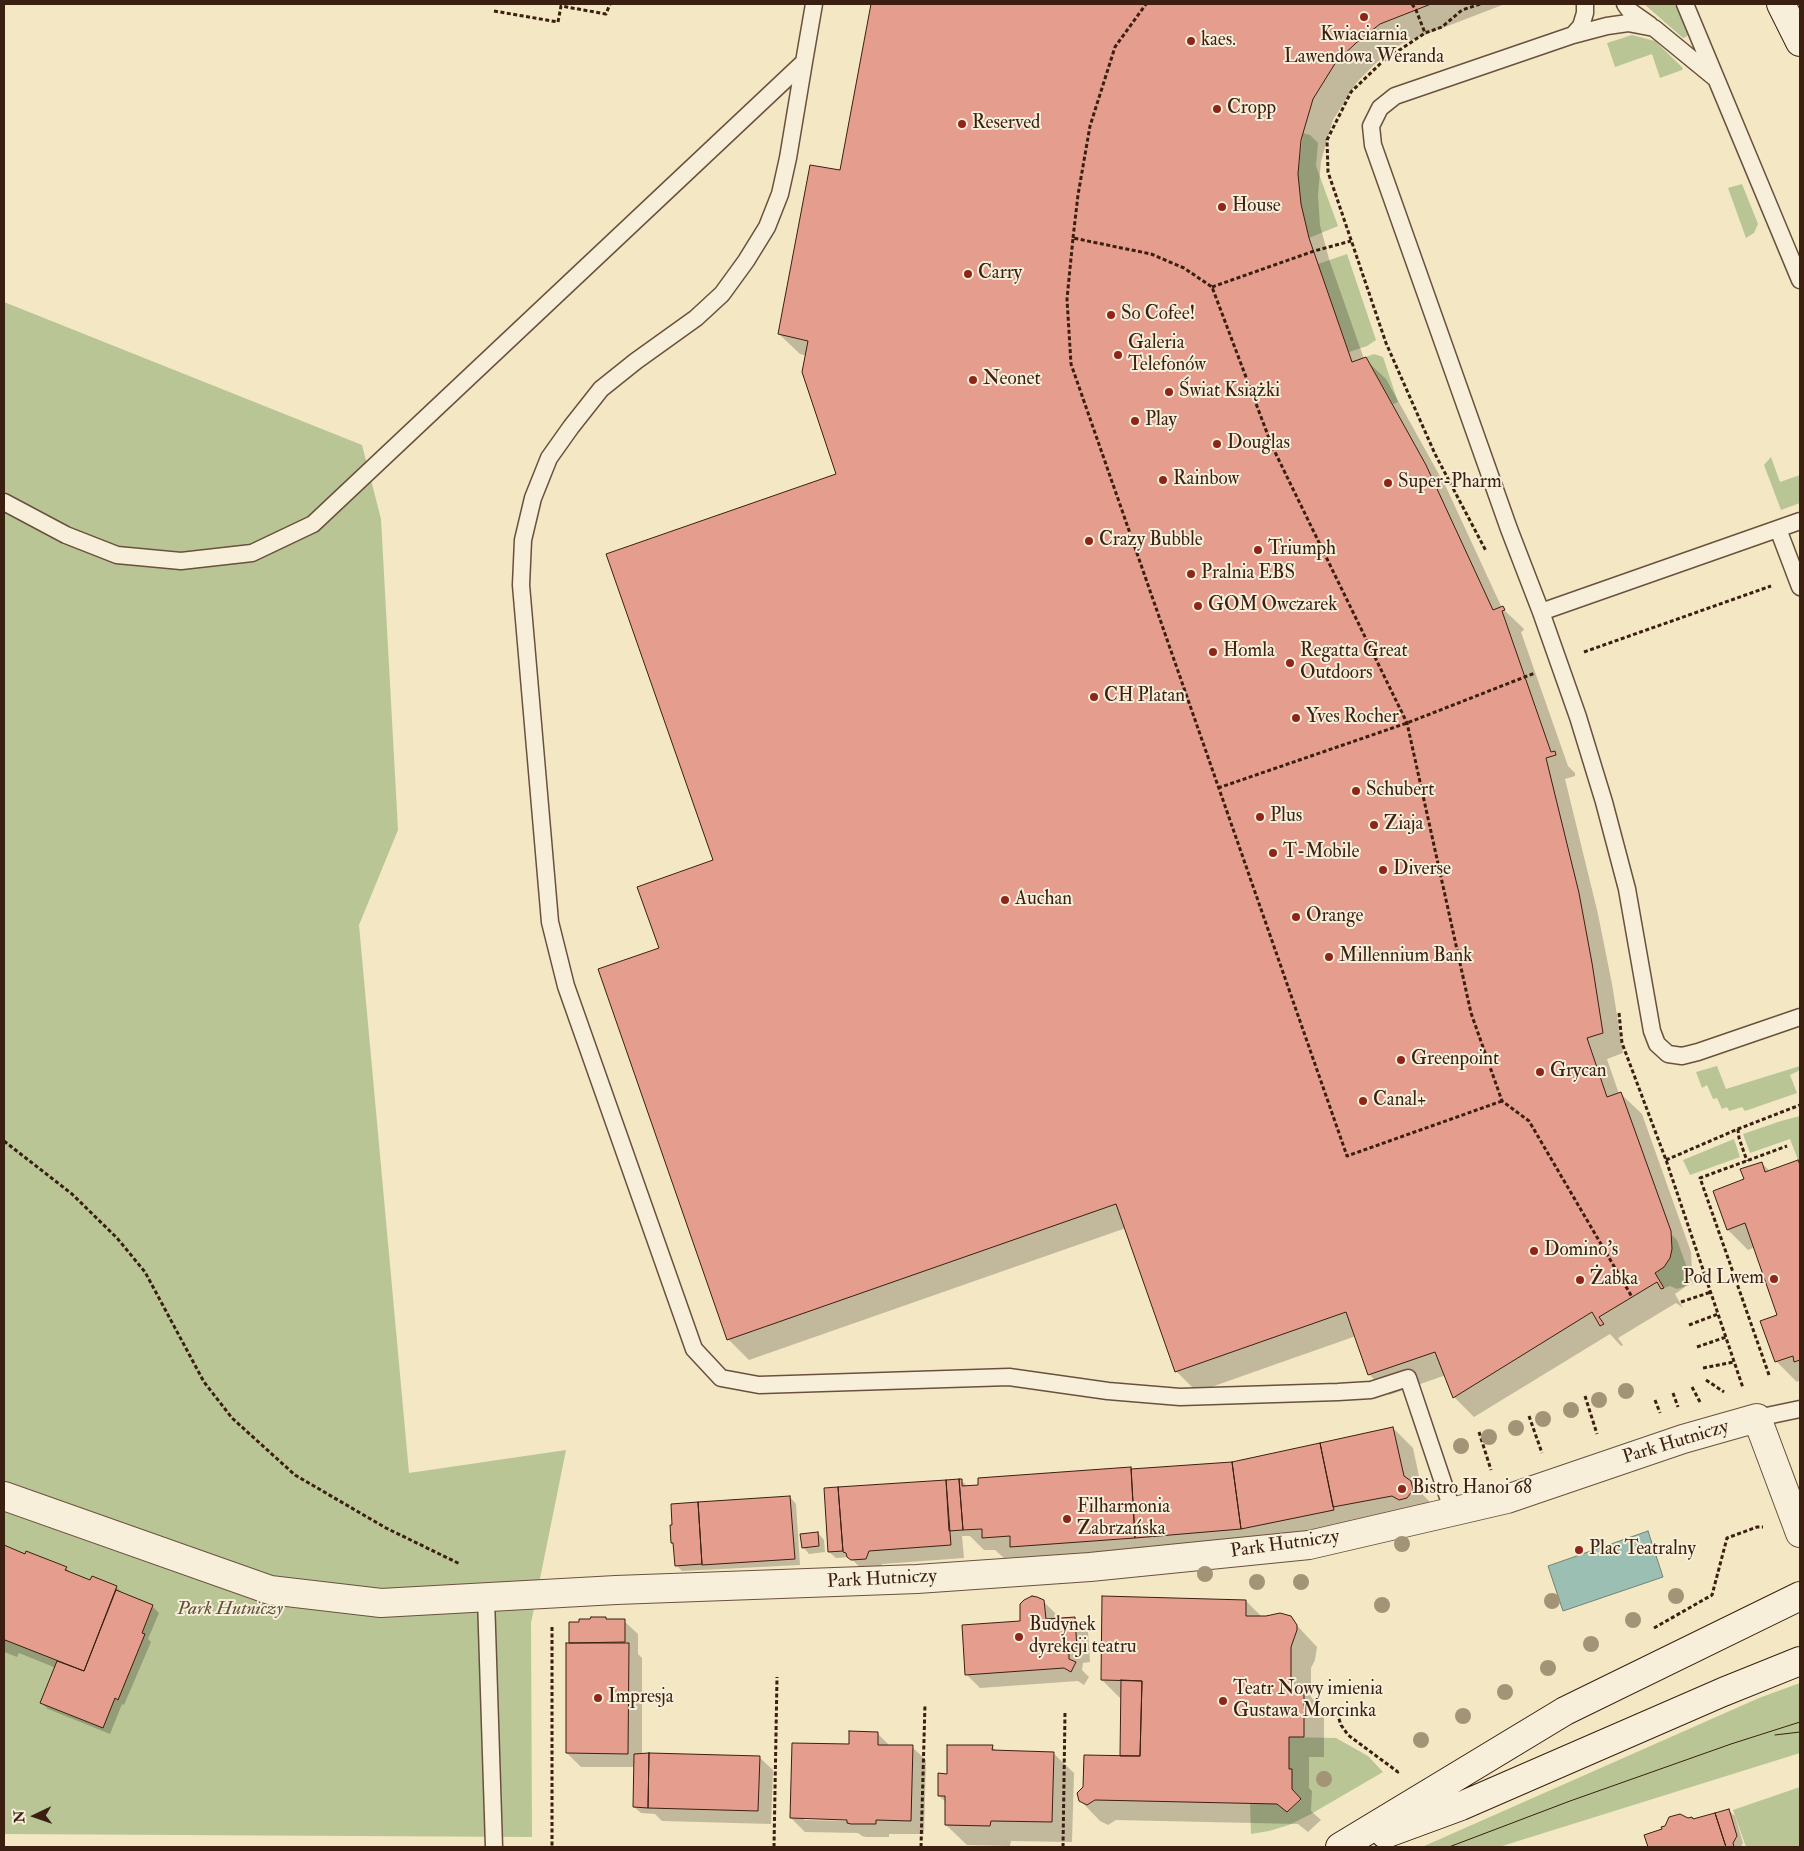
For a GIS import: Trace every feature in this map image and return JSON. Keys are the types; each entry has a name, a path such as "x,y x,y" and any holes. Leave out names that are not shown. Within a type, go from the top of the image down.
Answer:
{"street":[{"path":"1781,4 1800,42"},
{"path":"1757,1418 1800,1533"},
{"name":"Park Hutniczy","path":"4,1496 270,1590 381,1603 917,1579 1090,1567 1309,1545 1507,1499 1683,1439 1757,1418"},
{"path":"1340,1847 1566,1712 1800,1596"},
{"path":"1348,1847 1461,1806 1800,1660"}],"lane":[{"path":"814,4 782,185 767,227 746,261 722,294 696,318 601,389 571,427 549,458 533,498 523,540 521,585 550,922 566,986 694,1349 721,1378 759,1385 1009,1377 1108,1391 1180,1397 1371,1390 1408,1378 1453,1512"},
{"path":"1573,35 1581,26 1585,13 1585,4"},
{"path":"1624,4 1630,11 1654,28 1715,78"},
{"path":"1685,4 1800,280"},
{"path":"1654,28 1628,23 1606,26 1573,35 1395,96 1380,108 1371,126 1373,145 1581,726 1616,843 1627,889 1652,1031 1657,1044 1668,1054 1682,1056 1800,1017"},
{"path":"4,502 66,535 117,555 181,561 252,554 313,524 804,62"},
{"path":"1541,612 1800,521"},
{"path":"1778,529 1798,582"},
{"path":"1757,1418 1800,1409"},
{"path":"486,1598 494,1847"}],"path":[{"path":"494,11 558,22 562,6 606,14 610,4"},
{"path":"1146,4 1115,47 1090,126 1078,195 1067,299 1071,364 1347,1156 1502,1101"},
{"path":"1412,4 1425,33"},
{"path":"1480,4 1462,10 1442,27 1425,33 1383,61 1351,92 1327,140 1328,172 1386,343 1435,454 1490,560"},
{"path":"1073,238 1151,254 1184,268 1212,287 1272,446 1407,723 1471,1013 1502,1101 1528,1121 1632,1297"},
{"path":"1212,287 1314,251 1351,241"},
{"path":"1558,661 1798,582"},
{"path":"1218,788 1407,723 1524,677"},
{"path":"1618,1005 1622,1043 1666,1160 1746,1399 1757,1418"},
{"path":"1666,1160 1800,1105"},
{"path":"1738,1129 1747,1161"},
{"path":"4,1141 72,1194 117,1238 145,1272 204,1382 232,1418 295,1475 386,1528 463,1566"},
{"path":"1769,1375 1700,1178 1787,1146"},
{"path":"1681,1302 1711,1292"},
{"path":"1689,1325 1718,1314"},
{"path":"1697,1347 1726,1337"},
{"path":"1703,1368 1734,1362"},
{"path":"1706,1380 1720,1389"},
{"path":"1692,1387 1700,1402"},
{"path":"1673,1393 1678,1409"},
{"path":"1585,1396 1597,1432"},
{"path":"1655,1400 1660,1414"},
{"path":"1529,1416 1540,1448"},
{"path":"1479,1432 1493,1475"},
{"path":"1646,1633 1712,1595 1727,1538 1757,1527"},
{"path":"551,1594 552,1846"},
{"path":"774,1847 777,1677"},
{"path":"921,1847 925,1704"},
{"path":"1063,1847 1065,1712"},
{"path":"1304,1713 1337,1713 1341,1725 1348,1735 1398,1772 1407,1767"}],"green space":[{"path":"1644,4 1675,4 1688,35 1683,38"},
{"path":"1632,35 1655,41 1683,68 1682,70 1660,78 1652,54 1615,67 1607,43"},
{"path":"1303,133 1310,135 1318,143 1316,166 1338,226 1309,238 1301,204 1298,174"},
{"path":"1742,184 1758,224 1754,233 1746,238 1728,188"},
{"path":"1347,254 1376,340 1367,346 1349,352 1318,264"},
{"name":"Park Hutniczy","path":"4,302 362,445 381,519 398,830 359,925 409,1473 566,1450 531,1623 532,1837 4,1834"},
{"path":"1374,354 1383,357 1398,402 1393,404 1366,357"},
{"path":"1771,457 1780,482 1800,475 1800,503 1781,510 1764,465"},
{"path":"1717,1066 1726,1089 1800,1066 1800,1070 1790,1075 1797,1093 1745,1111 1742,1107 1729,1111 1727,1107 1722,1109 1717,1098 1713,1099 1707,1085 1702,1088 1696,1072"},
{"path":"1800,1116 1800,1165 1790,1139 1750,1153 1743,1134"},
{"path":"1734,1139 1740,1157 1690,1175 1683,1160"},
{"path":"1672,1235 1677,1240 1693,1284 1677,1289 1670,1286 1664,1288 1655,1273 1664,1267 1670,1258"},
{"path":"1800,1683 1800,1753 1499,1847 1422,1847 1759,1698"},
{"path":"1289,1737 1336,1738 1368,1756 1383,1772 1289,1825 1251,1834 1250,1803 1277,1804 1287,1812 1301,1800 1292,1789 1289,1769"},
{"path":"1800,1787 1800,1847 1746,1847 1733,1810"}],"water":[{"path":"1648,1531 1663,1577 1563,1611 1548,1566"}],"building":[{"name":"CH Platan","path":"871,4 1431,4 1380,24 1336,62 1313,99 1301,140 1298,174 1301,204 1309,238 1352,362 1366,357 1426,465 1493,610 1503,606 1505,610 1502,611 1551,752 1555,751 1556,755 1546,758 1579,893 1603,1033 1587,1038 1607,1097 1621,1092 1671,1231 1672,1249 1670,1258 1664,1267 1655,1273 1664,1288 1661,1289 1657,1282 1599,1317 1604,1324 1600,1326 1592,1312 1453,1398 1435,1352 1368,1375 1346,1312 1175,1372 1116,1204 727,1340 598,969 659,948 637,887 713,860 606,554 836,474 802,372 808,341 778,334 810,165 840,170"},
{"path":"1798,1160 1800,1165 1800,1360 1794,1362 1793,1356 1775,1362 1760,1321 1777,1315 1745,1223 1727,1230 1713,1191 1744,1179 1740,1169 1762,1162 1765,1172"},
{"path":"1393,1427 1404,1476 1411,1481 1413,1490 1407,1498 1399,1500 1392,1496 1333,1507 1320,1443"},
{"path":"1320,1443 1334,1510 1241,1529 1232,1462"},
{"path":"1232,1462 1241,1529 1135,1538 1131,1469"},
{"path":"1131,1467 1135,1538 1010,1547 1010,1536 982,1538 982,1529 963,1530 959,1479 962,1479 962,1486 978,1485 978,1478"},
{"path":"959,1479 963,1530 949,1531 946,1480"},
{"path":"946,1480 951,1545 869,1551 866,1559 851,1560 843,1552 838,1487"},
{"path":"838,1487 843,1551 828,1552 824,1488"},
{"path":"790,1496 795,1559 702,1565 698,1502"},
{"path":"698,1502 702,1564 675,1566 673,1543 671,1543 671,1504"},
{"path":"818,1532 819,1546 802,1548 800,1534"},
{"path":"4,1545 25,1554 26,1551 67,1567 65,1570 90,1580 92,1576 117,1586 84,1671 5,1640 4,1644"},
{"path":"116,1590 153,1605 142,1633 145,1634 118,1700 115,1698 103,1728 40,1703 57,1661 84,1671"},
{"name":"Budynek dyrekcji teatru","path":"1032,1596 1044,1600 1046,1619 1075,1617 1077,1649 1069,1650 1069,1659 1076,1662 1071,1672 1064,1668 965,1675 962,1625 1020,1621 1020,1604"},
{"name":"Teatr Nowy imienia Gustawa Morcinka","path":"1102,1596 1246,1600 1246,1616 1266,1616 1280,1613 1291,1616 1297,1625 1297,1630 1291,1647 1291,1688 1304,1688 1304,1737 1289,1737 1289,1769 1292,1769 1292,1789 1301,1799 1287,1812 1277,1804 1095,1800 1087,1805 1079,1801 1077,1793 1083,1787 1084,1755 1140,1756 1142,1681 1101,1680"},
{"path":"591,1617 625,1619 625,1642 569,1643 569,1622 579,1622 579,1619 590,1619"},
{"path":"566,1643 629,1643 628,1754 566,1753"},
{"path":"1121,1680 1142,1681 1140,1756 1120,1756"},
{"path":"849,1731 878,1732 878,1745 913,1745 911,1821 876,1820 876,1824 851,1824 847,1823 847,1820 790,1818 792,1743 849,1744"},
{"path":"947,1745 993,1745 992,1750 1054,1752 1052,1822 991,1821 990,1826 945,1825 945,1796 938,1796 938,1773 947,1774"},
{"path":"649,1753 760,1756 758,1811 648,1808"},
{"path":"649,1753 648,1808 633,1807 634,1754"},
{"path":"1729,1809 1737,1836 1733,1843 1734,1847 1726,1847 1715,1813"},
{"path":"1715,1813 1726,1847 1648,1847 1644,1835 1662,1829 1661,1827 1665,1826 1669,1817 1680,1814 1688,1818 1692,1817 1693,1819"}],"tram line":[{"path":"1449,1847 1570,1801 1731,1744 1800,1722"},
{"path":"1775,1735 1800,1732"}],"place":[{"name":"Kwiaciarnia Lawendowa Weranda","path":"1364,17"},
{"name":"kaes.","path":"1191,41"},
{"name":"Cropp","path":"1217,109"},
{"name":"Reserved","path":"962,124"},
{"name":"House","path":"1222,207"},
{"name":"Carry","path":"968,274"},
{"name":"So Cofee!","path":"1111,315"},
{"name":"Galeria Telefonów","path":"1118,355"},
{"name":"Neonet","path":"973,380"},
{"name":"Świat Książki","path":"1169,392"},
{"name":"Play","path":"1135,421"},
{"name":"Douglas","path":"1217,444"},
{"name":"Rainbow","path":"1163,480"},
{"name":"Super-Pharm","path":"1388,483"},
{"name":"Crazy Bubble","path":"1089,541"},
{"name":"Triumph","path":"1258,550"},
{"name":"Pralnia EBS","path":"1191,574"},
{"name":"GOM Owczarek","path":"1198,606"},
{"name":"Homla","path":"1213,652"},
{"name":"Regatta Great Outdoors","path":"1290,663"},
{"name":"CH Platan","path":"1094,697"},
{"name":"Yves Rocher","path":"1296,718"},
{"name":"Schubert","path":"1356,791"},
{"name":"Plus","path":"1260,817"},
{"name":"Ziaja","path":"1374,825"},
{"name":"T-Mobile","path":"1273,853"},
{"name":"Diverse","path":"1383,870"},
{"name":"Auchan","path":"1005,900"},
{"name":"Orange","path":"1296,917"},
{"name":"Millennium Bank","path":"1329,957"},
{"name":"Greenpoint","path":"1401,1060"},
{"name":"Grycan","path":"1540,1072"},
{"name":"Canal+","path":"1363,1101"},
{"name":"Domino's","path":"1534,1251"},
{"name":"Pod Lwem","path":"1774,1279"},
{"name":"Żabka","path":"1580,1280"},
{"name":"Bistro Hanoi 68","path":"1402,1489"},
{"name":"Filharmonia Zabrzańska","path":"1067,1519"},
{"name":"Plac Teatralny","path":"1579,1550"},
{"name":"Budynek dyrekcji teatru","path":"1019,1637"},
{"name":"Impresja","path":"598,1698"},
{"name":"Teatr Nowy imienia Gustawa Morcinka","path":"1223,1701"}]}
